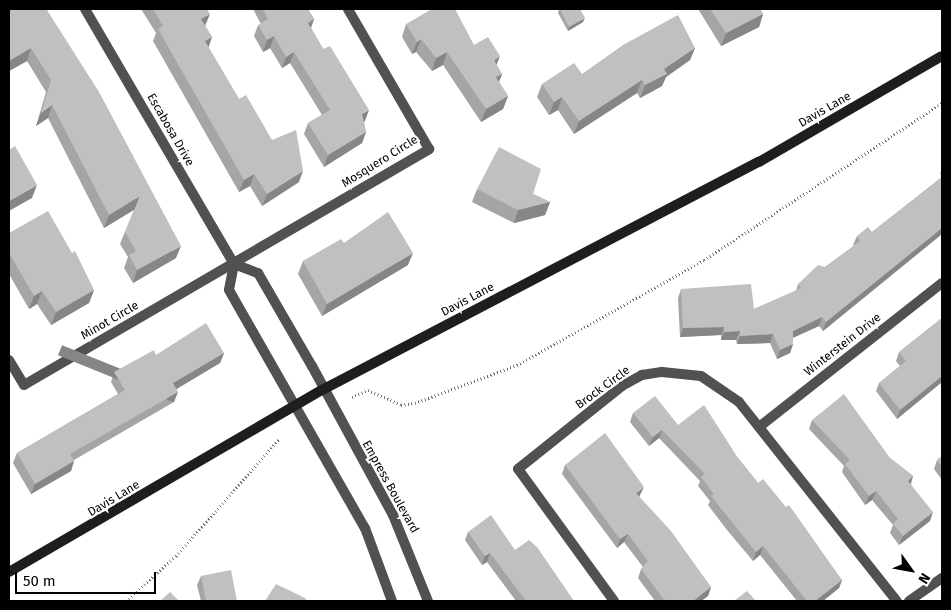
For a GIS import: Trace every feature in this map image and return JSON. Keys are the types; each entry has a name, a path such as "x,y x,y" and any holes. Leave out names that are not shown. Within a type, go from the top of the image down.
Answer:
{"street":[{"name":"Escabosa Drive","path":"85,9 234,264"},
{"name":"Mosquero Circle","path":"234,264 429,149 348,9"},
{"name":"Davis Lane","path":"9,572 296,404 759,162 942,56"},
{"name":"Minot Circle","path":"9,360 24,386 234,264"},
{"path":"324,389 258,273 234,264 229,290 296,404 365,528 392,601"},
{"name":"Winterstein Drive","path":"759,427 942,283"},
{"name":"Brock Circle","path":"614,601 518,469 622,386 642,375 662,372 713,382 739,402 897,601"},
{"name":"Empress Boulevard","path":"324,389 393,515 428,601"},
{"path":"909,601 942,578"}],"path":[{"path":"352,397 368,390 393,402 414,403 518,365 704,260 942,103"},
{"path":"126,601 176,556 280,438"}],"building":[{"path":"9,9 47,10 99,92 181,246 137,270 129,255 136,251 125,232 140,196 109,215 52,105 41,113 51,80 31,48 9,61"},
{"path":"153,9 207,9 210,14 201,19 212,37 205,41 239,99 246,95 272,140 296,130 303,171 267,194 254,174 244,180 158,29 163,26"},
{"path":"263,9 308,9 314,19 308,23 323,49 330,46 369,110 362,114 366,132 328,155 308,123 330,110 294,52 286,57 274,36 267,40 258,25 268,19"},
{"path":"432,9 455,9 474,45 488,37 500,56 494,60 502,74 496,77 508,96 486,109 447,52 436,58 421,39 417,42 406,24"},
{"path":"560,9 580,9 585,18 569,27"},
{"path":"710,9 760,9 763,14 726,33"},
{"path":"678,15 695,48 664,69 667,74 645,85 642,80 579,121 562,97 554,102 542,84 574,63 582,74 623,45"},
{"path":"15,146 37,185 9,201 9,150"},
{"path":"499,147 541,169 533,194 550,202 518,210 477,189"},
{"path":"942,177 942,228 826,322 822,317 793,331 793,344 780,350 773,334 740,336 740,331 724,332 724,327 683,328 681,289 751,284 754,309 801,288 798,284 818,265 825,267 860,241 857,236 868,227 872,232"},
{"path":"48,211 72,253 75,251 94,290 56,312 42,291 34,296 9,253 9,233"},
{"path":"388,212 413,253 327,304 303,261 341,239 344,243"},
{"path":"942,318 942,376 900,410 879,383 906,361 899,352"},
{"path":"206,323 224,353 173,383 178,392 70,454 74,461 35,484 17,453 125,390 114,372 154,350 156,355"},
{"path":"844,394 890,458 913,476 908,481 933,512 903,536 893,524 898,519 876,491 869,496 845,464 850,460 812,420"},
{"path":"655,396 678,425 704,405 738,458 758,483 763,479 786,507 789,505 842,580 815,601 807,601 763,546 756,552 711,496 714,494 701,477 705,474 662,430 653,437 633,413"},
{"path":"605,433 644,487 636,493 671,531 711,587 694,601 665,601 641,569 648,561 628,534 620,539 565,465"},
{"path":"942,456 942,467 937,460"},
{"path":"491,515 515,550 529,540 537,547 574,601 526,601 490,553 485,556 468,532"},
{"path":"231,570 237,601 206,601 201,576"},
{"path":"276,584 305,598 307,601 265,601"},
{"path":"747,591 756,601 734,601"},
{"path":"170,592 179,601 160,601"}]}
